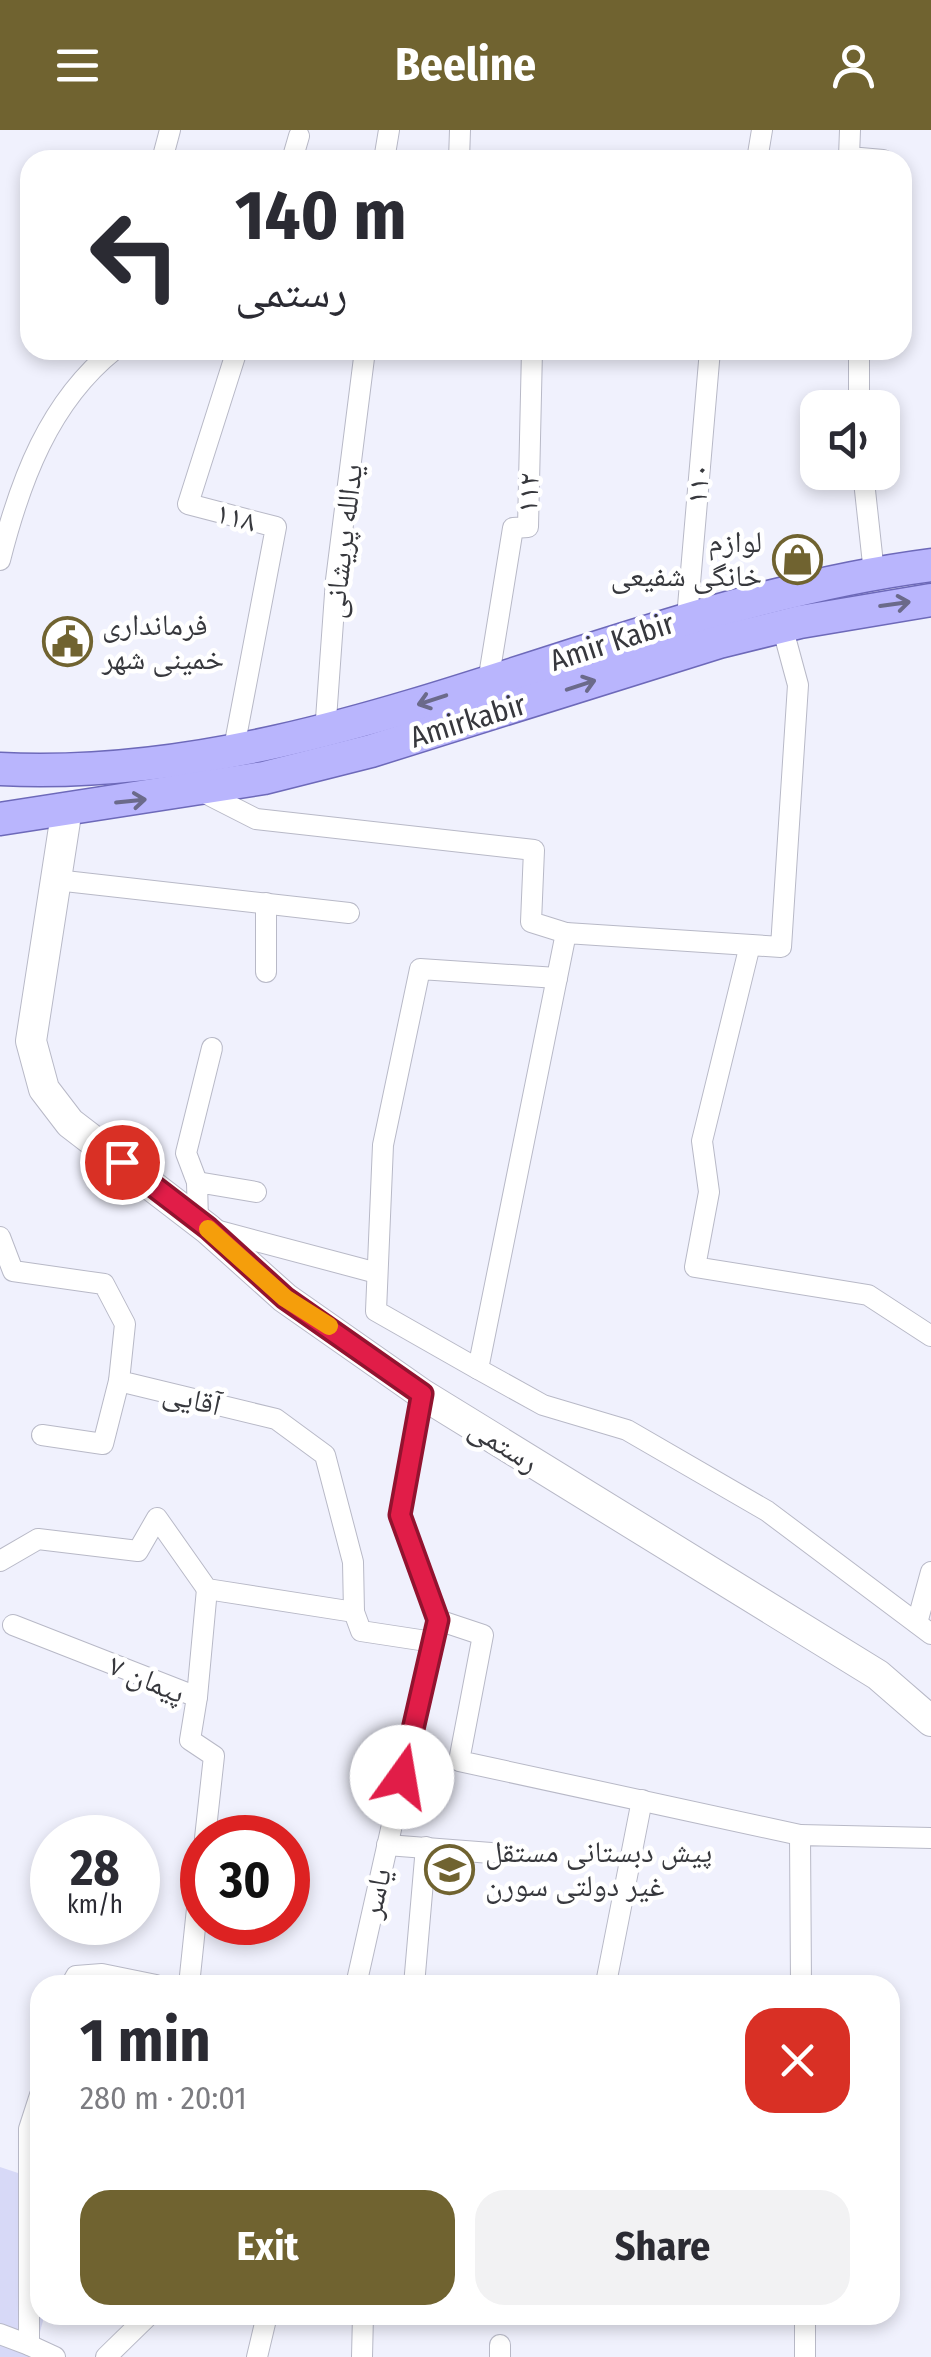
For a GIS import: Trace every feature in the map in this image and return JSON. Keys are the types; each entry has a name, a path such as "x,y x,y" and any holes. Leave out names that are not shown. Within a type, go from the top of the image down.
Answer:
{"main road":[{"name":"Amir Kabir","path":"0,769 48,771 232,753 325,733 511,685 687,618 874,572 931,565"},
{"name":"Amirkabir","path":"0,819 198,790 371,751 511,685 782,626 931,600"}],"street":[{"path":"295,150 299,136"},
{"path":"0,560 10,521 52,417 88,371 102,360"},
{"name":"۱۱۸","path":"232,753 276,527 188,504 234,360"},
{"name":"یدالله پریشانی","path":"325,733 336,580 364,360"},
{"name":"۱۱۲","path":"511,685 513,528 528,527 532,360"},
{"name":"۱۱۰","path":"687,618 709,360"},
{"path":"859,360 859,390"},
{"path":"865,490 874,572"},
{"path":"198,790 256,819 534,850 531,922 566,933 781,947 798,685 782,626"},
{"name":"رستمی","path":"67,808 31,1041 44,1089 70,1122 203,1225 285,1298 422,1394 878,1676 931,1721"},
{"path":"56,880 349,913"},
{"path":"266,904 266,972"},
{"path":"478,1368 566,933"},
{"path":"750,945 702,1142 709,1192 695,1267 868,1295 931,1336"},
{"path":"557,978 420,970 383,1145 376,1311 543,1405 627,1430 736,1493 767,1511 924,1629 931,1572"},
{"path":"212,1048 186,1153 197,1182 203,1225 377,1273"},
{"path":"197,1182 256,1192"},
{"path":"0,1236 13,1271 104,1284 125,1324 119,1381 102,1444 42,1435"},
{"name":"آقایی","path":"119,1381 276,1419 325,1455 353,1562 354,1612"},
{"path":"422,1394 400,1515 438,1620 483,1635 460,1761 800,1834 931,1838"},
{"path":"0,1560 38,1538 138,1551 157,1518 207,1589 196,1697"},
{"path":"207,1589 354,1612 361,1631 433,1642"},
{"name":"یاسر","path":"358,1975 438,1620"},
{"name":"پیمان ۷","path":"13,1625 196,1697 190,1740 214,1756 208,1815"},
{"path":"608,1975 642,1800"},
{"path":"800,1834 801,1975"},
{"path":"387,1845 491,1853"},
{"path":"415,1975 426,1847"},
{"path":"190,1975 193,1945"},
{"path":"29,2345 30,2126"},
{"path":"106,2357 139,2325"},
{"path":"257,2357 265,2325"},
{"path":"362,2357 363,2325"},
{"path":"804,2325 805,2357"},
{"path":"0,2334 55,2357"}],"shaded area":[{"path":"0,2167 30,2177 30,2325 42,2325 33,2357 0,2357"}],"slow traffic":[{"path":"208,1229 285,1298 329,1326"}],"place":[{"name":"لوازم خانگی شفیعی","path":"797,559"},
{"name":"فرمانداری خمینی شهر","path":"67,642"},
{"name":"پیش دبستانی مستقل غیر دولتی سورن","path":"450,1869"}],"route":[{"path":"122,1162 208,1228 285,1298 362,1347 422,1394 400,1515 438,1620 402,1777"}]}
